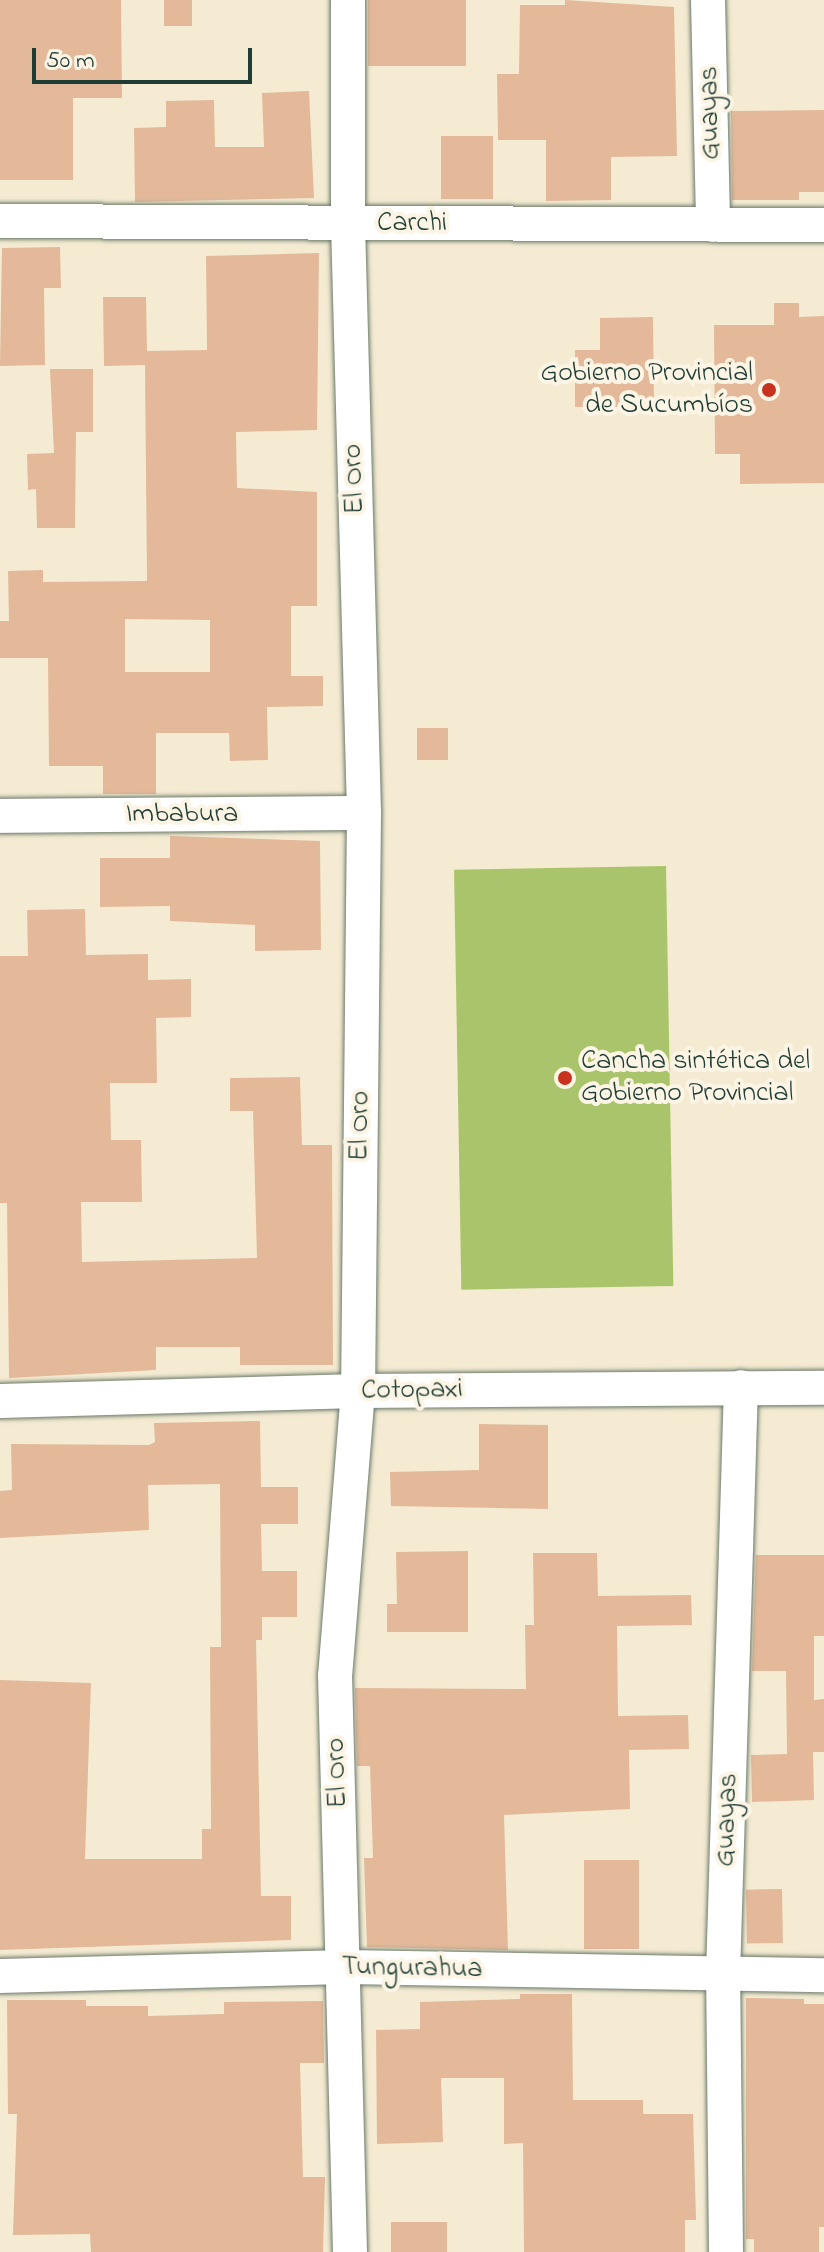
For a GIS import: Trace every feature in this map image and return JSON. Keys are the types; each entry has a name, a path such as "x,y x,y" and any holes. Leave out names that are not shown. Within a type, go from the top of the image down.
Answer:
{"street":[{"name":"El Oro","path":"348,0 348,224 364,813 358,1391 335,1675 345,1967 350,2252"},
{"name":"Guayas","path":"708,0 713,225"},
{"name":"Carchi","path":"0,221 824,225"},
{"name":"Imbabura","path":"0,816 364,813"},
{"name":"Guayas","path":"726,2252 723,1975 741,1387"},
{"name":"Cotopaxi","path":"0,1401 358,1391 824,1388"},
{"name":"Tungurahua","path":"0,1976 345,1967 824,1975"}],"green space":[{"name":"Cancha sintética del Gobierno Provincial","path":"666,866 673,1286 461,1290 454,870"}],"building":[{"path":"0,0 121,0 122,98 73,98 73,180 0,180"},
{"path":"164,0 192,0 192,26 164,26"},
{"path":"368,0 466,0 466,66 368,66"},
{"path":"565,0 674,7 677,156 611,157 611,200 546,201 546,140 498,140 497,74 519,74 520,5 565,5"},
{"path":"309,91 314,198 135,202 134,128 166,127 166,101 214,100 215,147 264,147 262,93"},
{"path":"824,110 824,192 799,192 799,200 732,200 731,111"},
{"path":"441,136 493,136 493,199 441,199"},
{"path":"60,247 61,288 44,288 45,365 0,366 2,248"},
{"path":"319,253 317,430 236,432 237,488 317,492 317,606 291,606 291,676 323,676 323,706 267,707 268,760 230,761 229,733 156,733 156,794 103,794 103,766 49,766 48,658 0,658 0,621 9,621 8,571 43,570 43,582 147,581 145,365 104,366 103,297 146,297 147,351 207,350 206,256","holes":["125,619 210,620 210,672 125,672"]},
{"name":"Gobierno Provincial de Sucumbíos","path":"774,303 799,303 799,317 824,316 824,483 740,484 740,454 715,454 714,325 774,325"},
{"path":"653,317 654,407 575,407 575,350 600,350 600,318"},
{"path":"50,369 93,369 93,432 76,432 75,528 37,528 36,489 28,490 27,454 54,453"},
{"path":"417,728 448,728 448,760 417,760"},
{"path":"170,836 320,841 321,950 255,951 255,925 170,921 170,906 100,907 100,858 170,858"},
{"path":"85,909 86,955 148,954 148,980 191,979 191,1017 156,1018 157,1083 110,1083 111,1140 141,1140 142,1202 81,1202 82,1262 257,1258 253,1111 230,1111 230,1078 300,1077 302,1145 332,1145 333,1365 240,1365 240,1347 156,1347 156,1370 9,1378 7,1203 0,1203 0,956 28,956 27,910"},
{"path":"260,1421 261,1487 298,1487 298,1524 261,1524 262,1571 297,1571 297,1617 262,1617 262,1640 256,1640 261,1896 291,1896 291,1940 0,1950 0,1680 91,1683 85,1859 202,1859 202,1829 211,1829 210,1647 221,1647 220,1484 148,1485 149,1530 0,1538 0,1491 12,1490 11,1444 149,1445 155,1442 154,1423"},
{"path":"479,1424 548,1425 548,1509 391,1506 390,1472 479,1470"},
{"path":"468,1551 468,1632 387,1632 387,1604 397,1604 396,1552"},
{"path":"533,1553 597,1553 598,1596 691,1595 692,1625 617,1626 618,1716 688,1715 689,1749 629,1750 630,1809 504,1815 508,1950 367,1947 364,1858 373,1858 370,1766 357,1766 355,1688 526,1689 525,1625 534,1625"},
{"path":"756,1555 824,1555 824,1636 814,1636 814,1700 824,1699 824,1752 813,1752 814,1800 752,1802 751,1755 787,1754 786,1671 752,1671"},
{"path":"584,1860 639,1860 639,1949 584,1949"},
{"path":"782,1889 783,1943 747,1944 746,1890"},
{"path":"520,1994 572,1994 573,2100 643,2100 643,2114 693,2114 696,2220 685,2220 685,2252 524,2252 523,2143 504,2144 504,2078 441,2078 443,2142 377,2144 376,2030 420,2029 420,2002 520,1999"},
{"path":"746,1998 804,1999 804,2004 824,2004 824,2227 819,2227 819,2252 754,2252 754,2239 746,2239"},
{"path":"7,2000 86,2000 86,2006 148,2006 148,2016 224,2014 224,2002 323,2001 324,2063 300,2063 303,2177 325,2177 323,2252 91,2252 90,2234 13,2235 17,2114 8,2114"},
{"path":"391,2222 447,2222 447,2252 391,2252"}],"place":[{"name":"Gobierno Provincial de Sucumbíos","path":"769,390"},
{"name":"Cancha sintética del Gobierno Provincial","path":"565,1078"}]}
